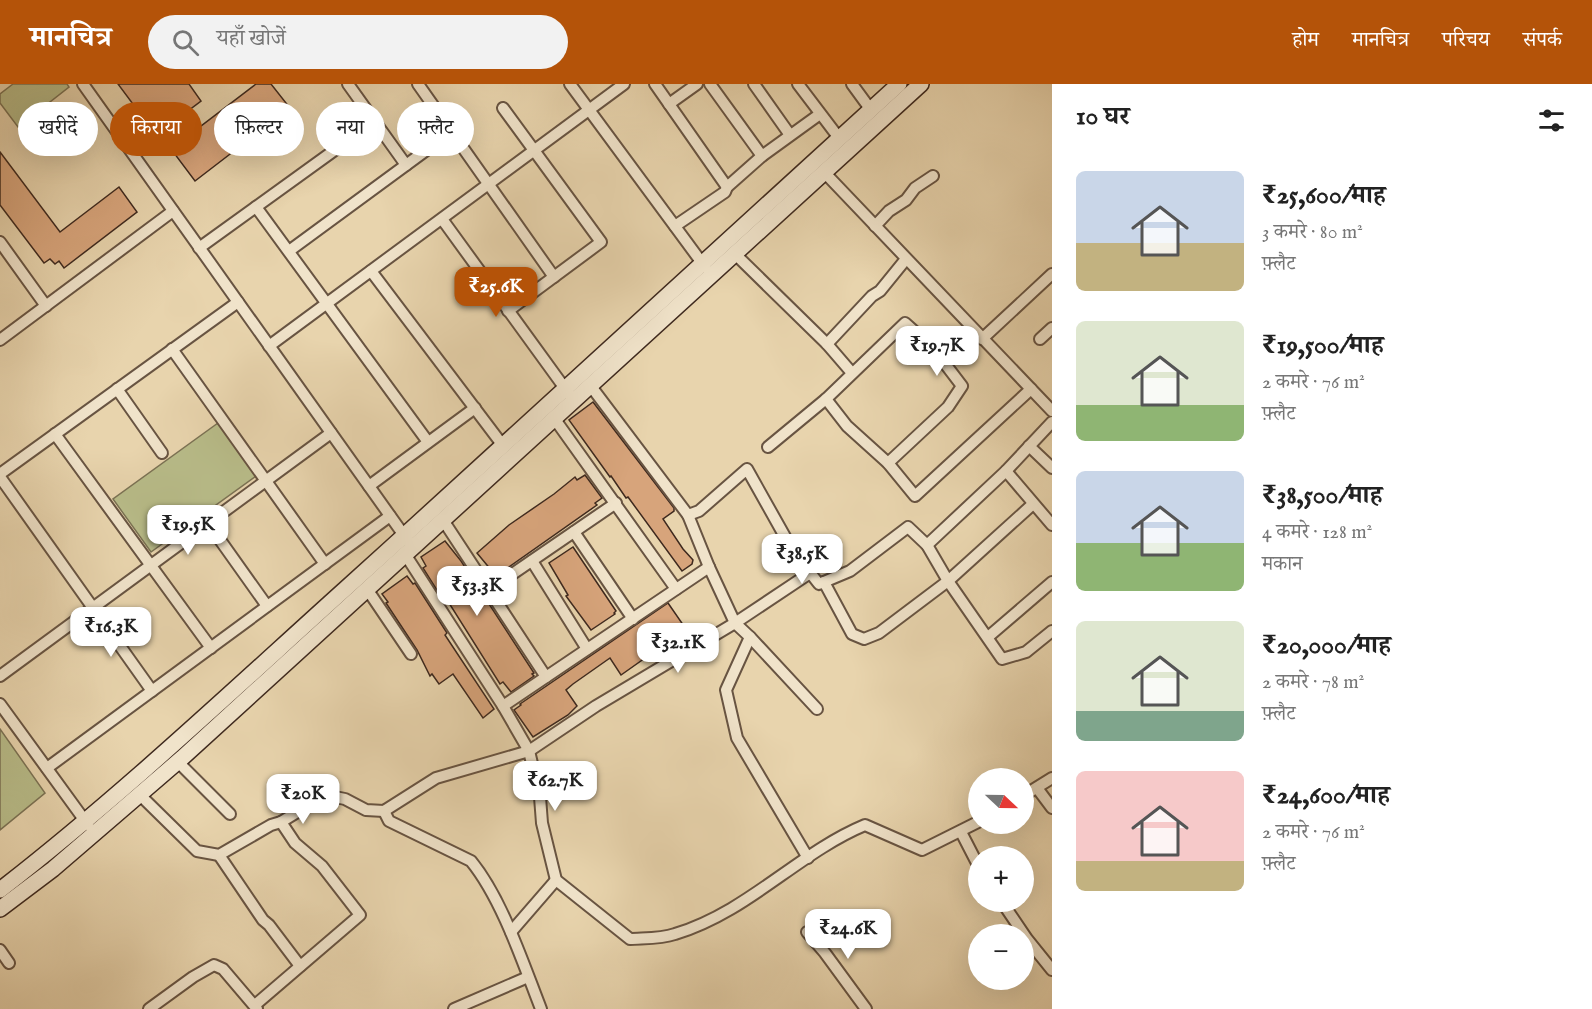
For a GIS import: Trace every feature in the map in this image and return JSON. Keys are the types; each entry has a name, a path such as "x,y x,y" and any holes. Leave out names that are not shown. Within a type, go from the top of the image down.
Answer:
{"street":[{"path":"83,84 390,516 503,706 529,751 540,797 542,823 556,880 630,939 673,935 716,917 760,892 842,834 865,825 922,850 968,828"},
{"path":"348,84 361,102"},
{"path":"418,84 430,102"},
{"path":"570,84 707,269"},
{"path":"269,346 624,84"},
{"path":"656,84 727,187"},
{"path":"669,104 697,84"},
{"path":"710,84 762,156"},
{"path":"754,84 790,135"},
{"path":"798,84 839,138"},
{"path":"852,84 871,110"},
{"path":"0,909 54,869 90,828 407,546 443,520 554,418 569,395 590,385 839,138 899,84"},
{"path":"0,890 61,843 90,828 140,795 178,762 367,589 504,447 569,395 707,269 734,253 921,84"},
{"path":"503,108 601,242 508,311"},
{"path":"675,226 725,192 727,187 762,156 820,114"},
{"path":"385,135 406,165"},
{"path":"200,248 327,156"},
{"path":"289,251 418,156"},
{"path":"468,156 554,277"},
{"path":"824,172 1052,411"},
{"path":"874,226 889,211 906,200 915,188 933,176"},
{"path":"256,207 429,442"},
{"path":"0,340 174,211"},
{"path":"442,219 569,395"},
{"path":"0,242 46,306"},
{"path":"734,253 827,344 852,373"},
{"path":"827,344 872,296 880,291 906,259"},
{"path":"372,271 504,447"},
{"path":"982,339 1052,274"},
{"path":"152,691 0,476 238,302"},
{"path":"768,447 826,399 905,323 933,348 962,386 948,407 888,463"},
{"path":"1040,339 1052,328"},
{"path":"172,349 325,564"},
{"path":"590,385 688,515 735,623 817,709"},
{"path":"117,389 162,453"},
{"path":"826,399 847,426 888,463 915,496 1031,389"},
{"path":"369,486 475,408"},
{"path":"554,418 676,589"},
{"path":"927,545 1006,471 1052,422"},
{"path":"0,676 331,433"},
{"path":"55,434 211,648"},
{"path":"1029,446 1052,468"},
{"path":"688,515 699,511 747,469 793,551 819,584 850,571 908,527 927,545 948,581 1002,659 1026,652 1052,631"},
{"path":"1006,471 1052,525"},
{"path":"489,590 616,503"},
{"path":"824,582 852,634 864,639 879,633 948,581 1033,504"},
{"path":"47,768 390,516"},
{"path":"443,520 546,677"},
{"path":"208,523 267,606"},
{"path":"574,532 633,619"},
{"path":"532,561 587,649"},
{"path":"503,706 709,567"},
{"path":"140,795 197,852 219,855 271,825 281,822 324,795 345,799 366,810 384,811 436,778 529,751 596,706 735,623 810,573"},
{"path":"988,637 1052,582"},
{"path":"367,589 411,654"},
{"path":"750,637 726,690 737,738 808,858"},
{"path":"0,704 90,828"},
{"path":"178,762 230,814"},
{"path":"1034,790 1052,778"},
{"path":"1037,788 1052,808"},
{"path":"384,811 388,821 471,861 479,871 511,932 541,1009"},
{"path":"149,1009 193,977 214,965 223,969 256,1007 360,915 322,866 295,843 281,822"},
{"path":"961,832 968,846"},
{"path":"219,855 263,920 300,966"},
{"path":"511,932 556,880"},
{"path":"1009,912 1052,970"},
{"path":"807,932 866,1009"},
{"path":"0,950 9,963"},
{"path":"454,1009 528,977"}],"green space":[{"path":"13,84 67,84 69,87 50,102 18,102 18,127 0,103 0,94"},
{"path":"218,423 256,476 151,552 113,499"},
{"path":"0,729 45,793 0,830"}],"building":[{"path":"118,84 189,84 201,101 200,102 131,102"},
{"path":"256,84 271,84 285,102 232,102"},
{"path":"214,116 214,156 228,156 195,181 176,156 202,156 202,125"},
{"path":"0,152 60,232 119,187 137,212 64,268 59,261 55,264 50,259 44,263 0,205"},
{"path":"593,402 674,508 674,511 663,519 693,560 692,564 682,571 569,420"},
{"path":"585,475 602,498 595,503 597,505 496,576 477,553 509,525 575,477 577,480"},
{"path":"445,541 461,561 534,673 532,674 534,676 511,692 503,682 500,684 444,595 440,595 423,568 426,566 421,557"},
{"path":"573,547 616,611 591,630 566,596 568,595 549,563"},
{"path":"407,576 413,584 415,583 447,633 445,635 494,709 483,718 453,674 439,684 432,674 430,676 417,650 386,603 388,602 382,594"},
{"path":"668,603 686,629 621,675 610,658 573,684 566,690 577,706 568,715 533,737 514,710 520,704"}]}
